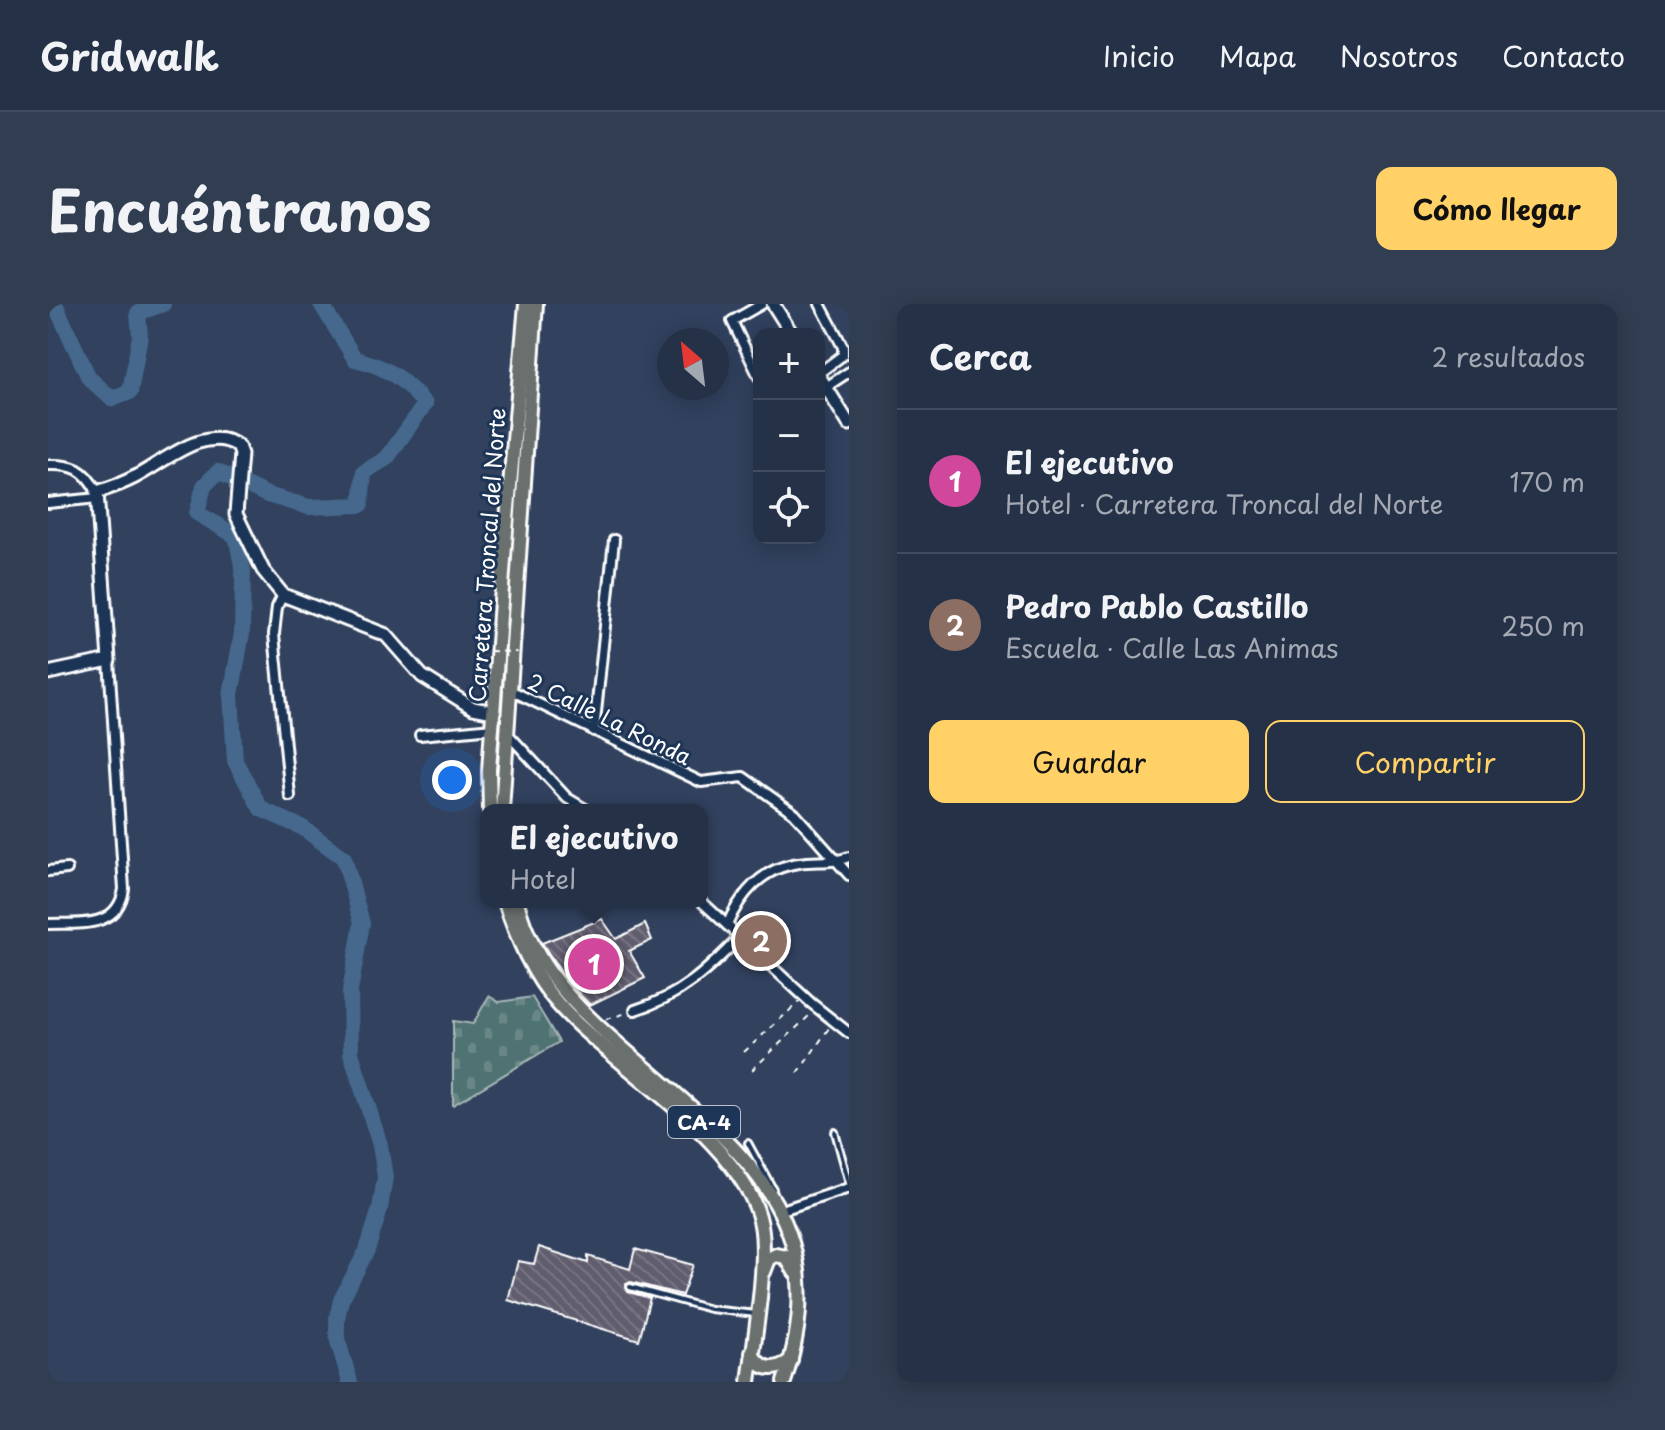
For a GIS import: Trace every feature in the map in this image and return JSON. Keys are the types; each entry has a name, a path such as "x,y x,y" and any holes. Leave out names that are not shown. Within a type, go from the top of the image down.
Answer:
{"main road":[{"name":"Carretera Troncal del Norte","path":"502,804 499,730 494,712 526,304"},
{"name":"Carretera Troncal del Norte","path":"491,804 499,730 508,689 536,304"},
{"name":"CA-4","path":"507,908 529,962 558,1003 682,1115 748,1189 762,1235 749,1382"},
{"name":"CA-4","path":"520,908 552,978 593,1023 724,1141 778,1205 794,1241 801,1286 799,1326 784,1382"},
{"path":"758,1288 769,1259 779,1255 791,1264 801,1286"},
{"path":"752,1353 758,1363 768,1369 780,1368 791,1360"}],"street":[{"path":"753,365 732,321 762,304"},
{"path":"773,304 788,328"},
{"path":"820,304 843,347 843,355 825,375"},
{"path":"825,378 849,372"},
{"path":"825,385 848,421"},
{"path":"48,503 98,495 196,443 235,443 241,459 236,514 263,570 283,595 386,635 422,676 473,708 494,712"},
{"path":"48,465 69,465 81,470 98,495 122,903 114,914 99,922 48,924"},
{"path":"594,731 614,540"},
{"path":"283,595 274,618 274,634 290,796"},
{"path":"48,673 109,660"},
{"name":"2 Calle La Ronda","path":"508,689 701,782 743,777 794,813 849,875"},
{"path":"420,735 499,730 567,798 577,804"},
{"path":"727,925 739,900 757,879 797,863 836,862 849,857"},
{"path":"48,871 67,869"},
{"path":"708,908 804,997 849,1033"},
{"path":"635,1010 665,1001 697,981 740,937"},
{"path":"778,1205 849,1186"}],"lane":[{"path":"835,1132 849,1186"},
{"path":"748,1143 769,1180 778,1205"},
{"path":"630,1287 710,1309 756,1314"}],"path":[{"path":"490,651 517,652"},
{"path":"744,1052 804,997"},
{"path":"752,1070 817,1008"},
{"path":"593,1023 635,1010"},
{"path":"798,1073 834,1021"}],"green space":[{"path":"489,996 499,1002 532,997 559,1042 453,1105 453,1021 473,1024"}],"building":[{"path":"602,919 616,939 645,924 652,940 629,951 645,978 590,1005 566,980 542,943"},
{"path":"539,1247 588,1263 588,1256 630,1269 635,1249 693,1265 682,1295 631,1282 626,1284 628,1292 650,1298 639,1340 508,1300 518,1261 534,1264"}],"waterway":[{"path":"55,304 89,378 112,399 130,392 140,336 138,313 163,304"},
{"path":"321,304 355,359 394,375 425,404 387,458 364,472 361,505 309,507 267,495 218,472 204,486 197,513 236,536 243,571 242,633 231,695 235,761 261,809 303,828 344,858 362,923 350,991 351,1053 380,1145 385,1177 380,1209 367,1250 341,1300 337,1318 337,1338 350,1382"}],"place":[{"name":"Pedro Pablo Castillo","path":"761,941"},
{"name":"El ejecutivo","path":"594,964"}]}
